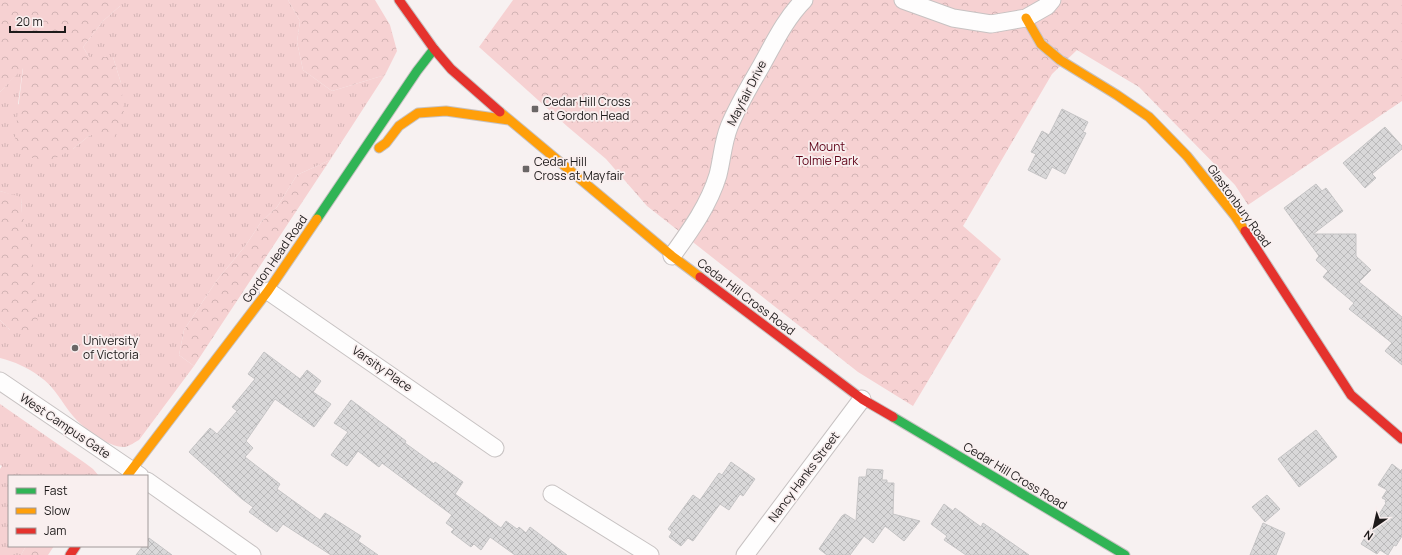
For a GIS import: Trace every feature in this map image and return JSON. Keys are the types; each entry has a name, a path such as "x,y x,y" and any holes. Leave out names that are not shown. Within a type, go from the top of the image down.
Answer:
{"street":[{"name":"Cedar Hill Cross Road","path":"399,0 434,49 451,69 509,120 672,256 862,399 1125,555"},
{"name":"Mayfair Drive","path":"672,256 691,230 711,194 718,175 729,128 741,102 777,38 796,9 804,0"},
{"path":"903,0 953,18 991,24 1026,18 1047,6 1052,0"},
{"name":"Glastonbury Road","path":"1026,18 1040,44 1060,60 1117,95 1149,117 1187,156 1235,216 1351,395 1402,439"},
{"name":"Gordon Head Road","path":"133,474 268,291 417,71 434,49"},
{"path":"358,160 386,143 399,126 418,113 446,111 509,120"},
{"name":"Varsity Place","path":"268,291 495,448"},
{"name":"West Campus Gate","path":"0,381 133,474"},
{"name":"Nancy Hanks Street","path":"745,555 862,399"},
{"path":"148,482 252,555"},
{"path":"552,494 650,555"}],"green space":[{"path":"0,0 120,0 120,6 103,21 83,47 89,57 113,57 121,83 124,114 114,138 90,135 73,149 50,161 27,157 16,149 15,136 23,68 0,92"},
{"name":"University of Victoria","path":"120,0 288,0 300,21 297,42 303,70 332,91 385,75 330,160 297,175 277,207 261,222 246,245 217,280 184,330 179,355 194,366 139,440 125,447 104,441 83,426 73,416 50,385 39,376 21,365 0,358 0,320 10,330 22,213 21,198 0,191 0,92 23,67 18,104 73,149 90,135 121,83 113,57 89,57 83,47 103,21 120,6"},
{"path":"288,0 375,0 390,25 397,51 385,75 332,91 303,70 297,42 300,21"},
{"name":"Mount Tolmie Park","path":"513,0 1402,0 1402,101 1248,205 1235,185 1139,87 1077,50 1052,74 963,226 1001,259 913,406 858,372 647,206 606,159 479,47"},
{"path":"330,160 194,366 179,355 184,330 217,280 246,245 261,222 277,207 297,175"},
{"path":"0,191 21,197 22,213 31,248 38,316 36,331 29,334 10,330 0,320"},
{"path":"0,404 85,463 98,475 8,475 8,547 25,547 21,555 0,555 0,469 2,466 0,465"},
{"path":"25,547 53,547 48,555 21,555"}],"building":[{"path":"1062,109 1088,122 1083,132 1086,133 1065,174 1052,167 1046,179 1028,170 1036,154 1031,152 1042,131 1049,135"},
{"path":"1385,127 1402,146 1402,149 1372,174 1376,178 1365,188 1343,163"},
{"path":"1316,184 1322,191 1326,188 1343,211 1313,234 1356,234 1356,256 1371,270 1359,282 1402,317 1402,365 1385,351 1392,343 1349,309 1354,303 1323,277 1328,271 1316,260 1319,256 1284,208"},
{"path":"264,352 300,379 307,370 321,381 313,392 331,404 314,427 275,399 246,441 253,448 245,457 280,484 277,489 320,520 325,513 361,536 358,541 378,555 331,555 283,524 277,532 249,512 253,507 189,452 210,428 217,434 237,411 232,407 255,379 248,374"},
{"path":"351,400 406,441 405,443 434,464 435,462 463,482 455,494 501,528 506,521 517,529 519,527 526,533 530,527 567,555 515,555 490,537 481,550 474,544 471,547 451,532 454,529 446,523 452,515 382,463 379,467 358,451 347,466 331,455 348,432 334,423"},
{"path":"1316,430 1337,457 1299,487 1278,459"},
{"path":"731,462 755,479 743,496 740,494 729,510 720,504 693,541 688,538 681,546 669,537 672,532 668,529 693,495 700,500 719,473 722,475"},
{"path":"1392,464 1401,471 1402,469 1402,536 1388,555 1380,550 1377,554 1361,544 1386,503 1386,500 1382,498 1387,490 1378,485"},
{"path":"867,469 883,470 882,480 887,480 887,483 894,483 893,514 920,521 904,541 885,526 873,543 864,536 850,555 827,555 819,549 842,516 845,514 856,521 859,477 866,477"},
{"path":"1267,495 1280,509 1265,522 1252,507"},
{"path":"944,504 953,511 955,508 981,527 983,523 1029,555 966,555 944,540 947,536 931,524"},
{"path":"1263,523 1285,533 1276,555 1250,555"},
{"path":"149,538 172,555 136,555 142,547 148,547"}],"traffic: fast":[{"path":"317,219 417,71 434,49"},
{"path":"893,417 1125,555"}],"traffic: slow":[{"path":"1026,18 1041,44 1060,60 1117,95 1149,117 1187,156 1235,216 1245,231"},
{"path":"379,148 386,143 399,126 418,113 446,111 509,120"},
{"path":"500,112 672,256 700,277"},
{"path":"128,475 268,291 317,219"}],"traffic: jam":[{"path":"399,0 434,49 451,69 500,112"},
{"path":"1245,231 1351,395 1402,439"},
{"path":"700,277 862,399 893,417"},
{"path":"70,555 75,547"}],"place":[{"name":"Cedar Hill Cross at Gordon Head","path":"535,109"},
{"name":"Cedar Hill Cross at Mayfair","path":"526,169"},
{"name":"University of Victoria","path":"75,348"}]}
